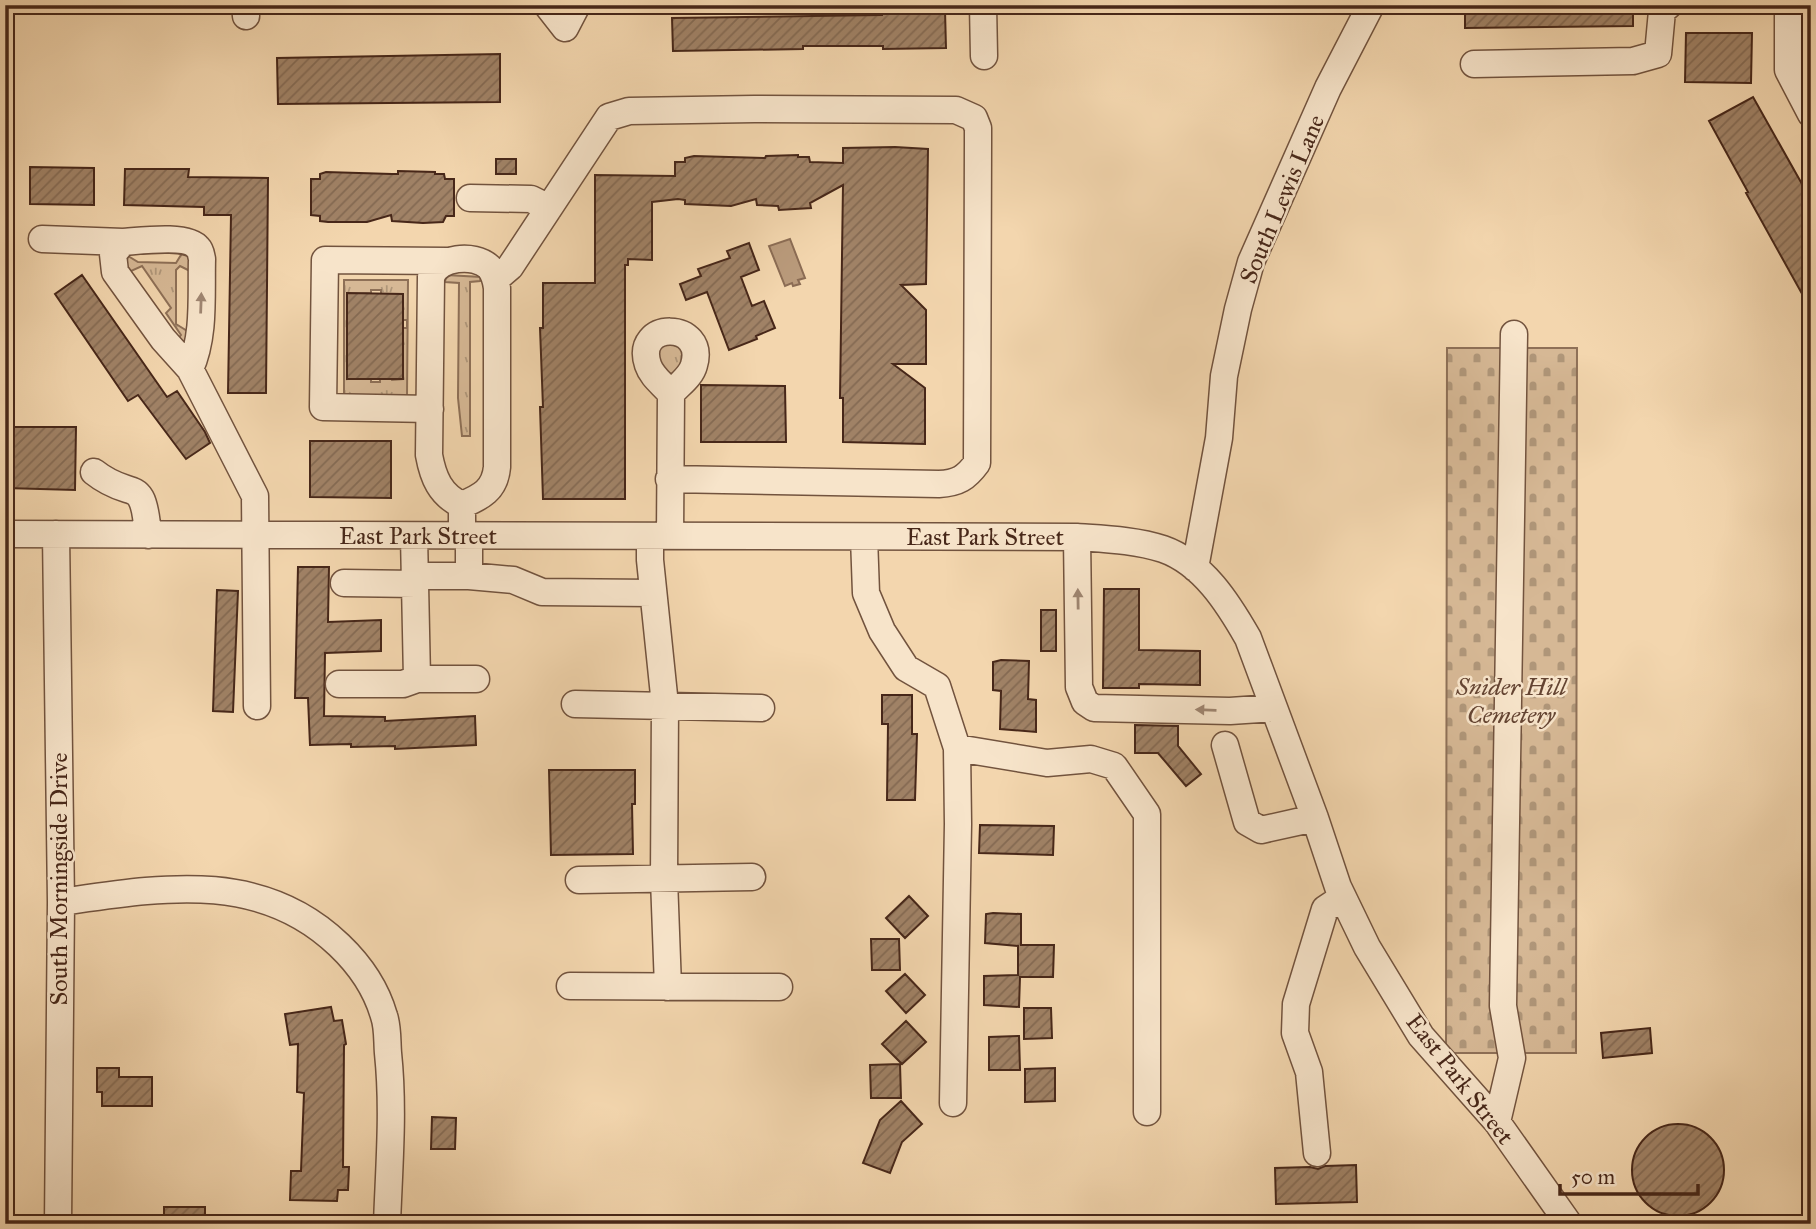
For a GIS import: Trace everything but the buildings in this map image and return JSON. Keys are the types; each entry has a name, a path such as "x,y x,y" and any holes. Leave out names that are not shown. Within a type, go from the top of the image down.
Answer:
{"street":[{"path":"983,5 984,56"},
{"name":"South Lewis Lane","path":"1195,568 1219,438 1224,376 1251,262 1328,88 1371,5"},
{"path":"1474,64 1633,61 1658,54 1662,11 1669,5"},
{"path":"1788,5 1788,70 1811,114"},
{"path":"547,7 565,28 577,6"},
{"path":"495,279 510,267 609,117 629,111 754,109 956,110 974,118 978,128 977,463 968,475 956,483 939,484 669,479"},
{"path":"470,198 531,199 549,208"},
{"path":"42,239 188,241 199,248 202,259 200,336 198,352 190,369"},
{"path":"123,242 113,254 115,272 163,339 190,369 255,496 257,706"},
{"path":"430,409 323,407 324,260 464,259 482,262 491,269 495,279 497,474 490,490 462,505"},
{"path":"447,261 437,267 431,277 429,455 432,471 444,492 462,505"},
{"path":"1497,1122 1512,1058 1503,1006 1514,334"},
{"path":"668,987 664,879 665,705 650,560 660,536 669,479 671,394"},
{"path":"94,472 108,484 137,491 146,510 148,534"},
{"path":"462,505 469,576"},
{"name":"East Park Street","path":"5,534 1077,537 1122,541 1164,550 1195,568 1221,595 1248,638 1343,897 1367,947 1421,1035 1497,1122 1569,1224"},
{"name":"South Morningside Drive","path":"56,534 61,902 58,1224"},
{"path":"414,536 417,679"},
{"path":"864,537 866,593 882,631 906,668 937,686 957,748 953,1103"},
{"path":"1077,537 1079,687 1085,702 1094,708 1126,710 1230,711 1274,708"},
{"path":"344,583 469,576 513,580 542,592 653,593"},
{"path":"340,684 403,684 417,679 476,679"},
{"path":"575,704 761,708"},
{"path":"1226,745 1247,822 1261,830 1315,818"},
{"path":"957,748 1047,763 1091,759 1114,766 1127,789 1147,814 1147,1112"},
{"path":"579,880 752,877"},
{"path":"61,902 153,889 245,893 275,902 302,915 325,931 357,962 372,984 385,1017 390,1074 387,1224"},
{"path":"1317,1153 1309,1072 1295,1033 1296,1004 1325,909 1343,897"},
{"path":"570,986 779,987"}],"green space":[{"path":"188,249 190,271 180,266 176,270 176,324 192,334 184,344 177,340 181,335 166,313 171,308 142,266 129,272 126,264 128,256 138,262 176,263 184,250"},
{"path":"446,275 481,277 480,281 470,282 470,436 462,436 458,398 459,283 445,282"},
{"path":"344,280 408,280 407,396 344,395","holes":["381,290 381,294 403,294 403,320 407,320 407,328 398,328 403,346 403,379 380,377 380,382 371,382 371,376 347,379 347,294"]},
{"path":"662,341 686,349 677,373 665,374 654,349"},
{"name":"Snider Hill Cemetery","path":"1447,348 1577,348 1576,1053 1446,1053"}],"shaded area":[{"path":"790,239 805,278 798,280 800,284 785,286 769,246"}]}
